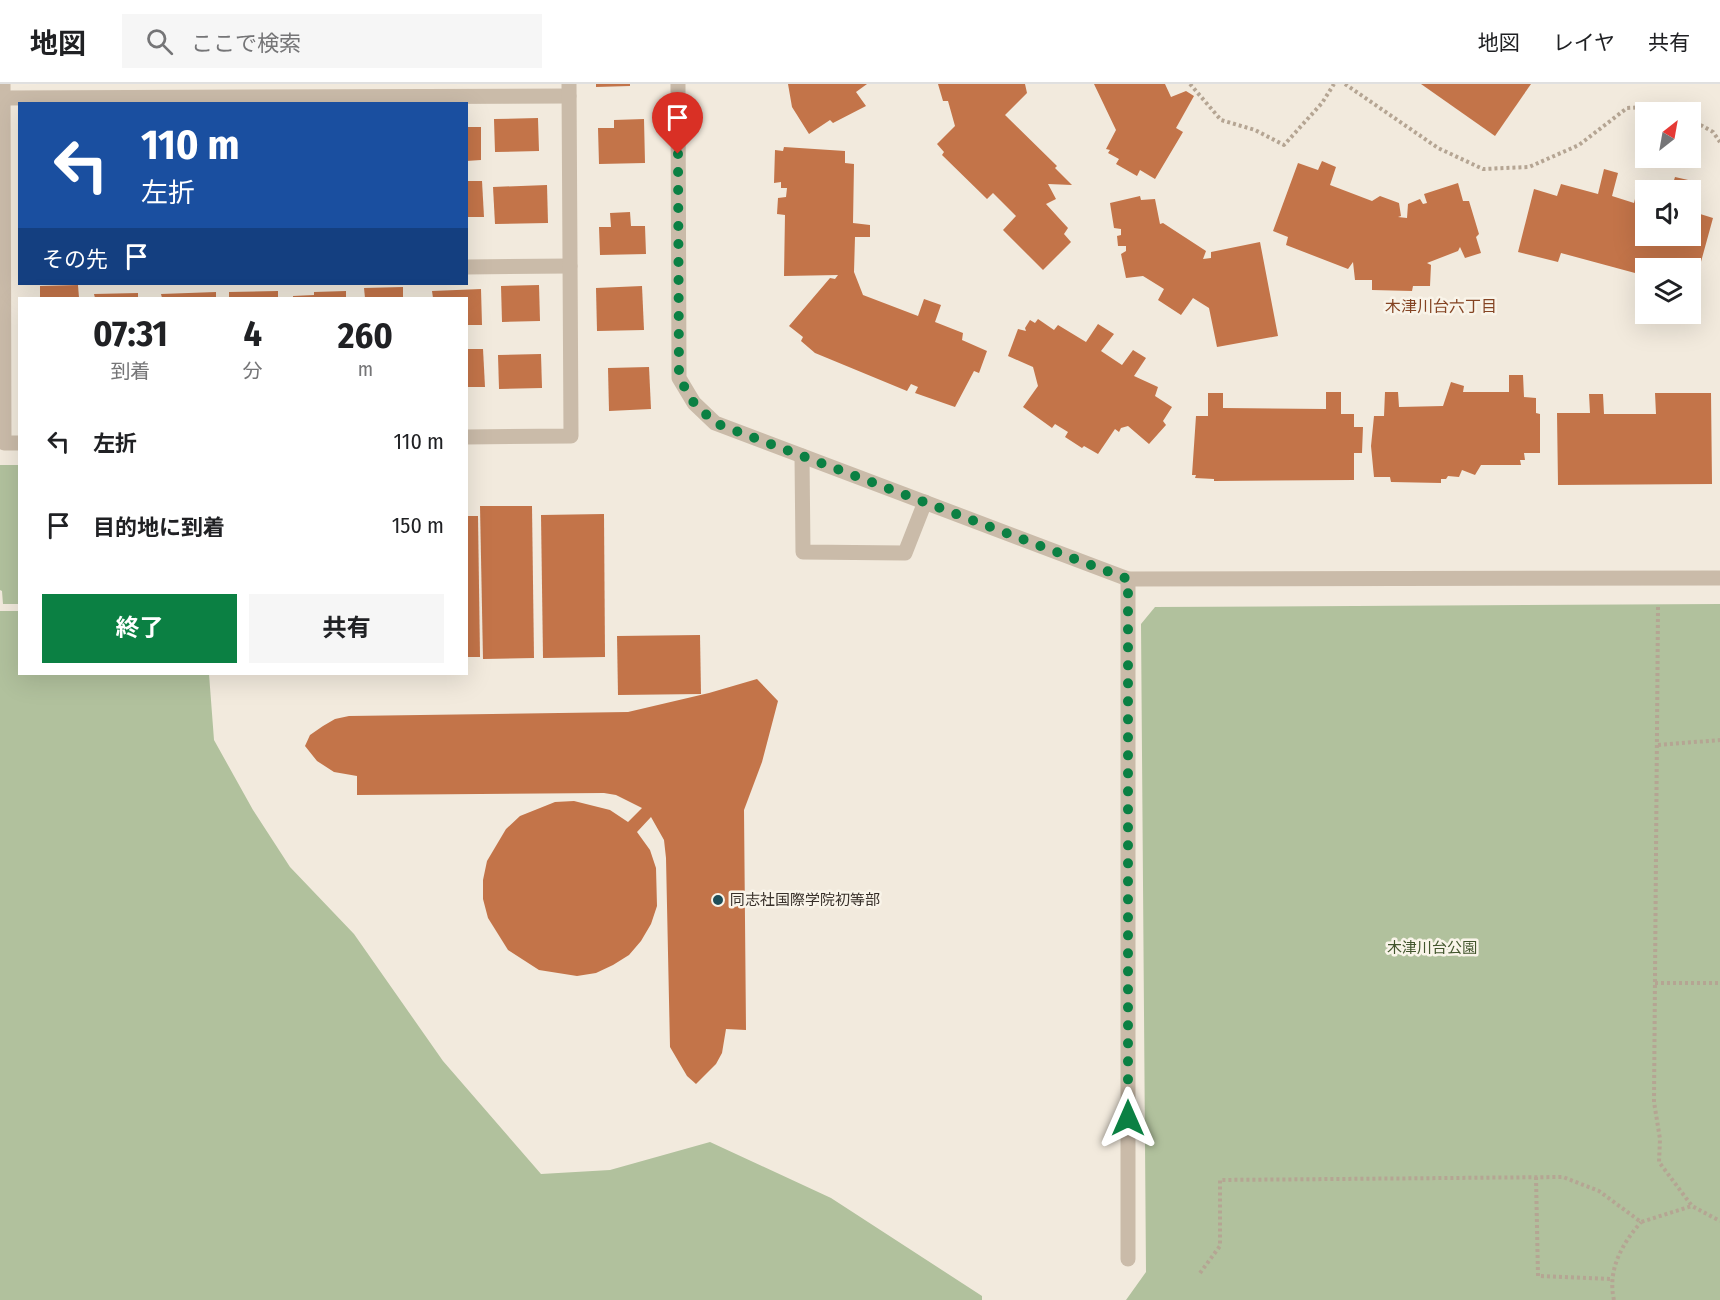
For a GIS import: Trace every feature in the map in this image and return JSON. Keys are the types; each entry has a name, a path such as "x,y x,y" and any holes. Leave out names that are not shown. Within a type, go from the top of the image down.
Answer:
{"street":[{"path":"678,84 679,378 694,403 715,423 1128,579 1720,578"},
{"path":"18,443 4,443 3,91 569,90 571,436 468,437"},
{"path":"468,267 570,266"},
{"path":"3,269 18,269"},
{"path":"802,456 803,552 905,553 925,502"},
{"path":"1128,579 1128,1259"}],"path":[{"path":"1190,84 1221,120 1255,130 1284,145 1322,103 1334,84"},
{"path":"1345,84 1438,148 1484,169 1529,167 1579,145 1627,108 1635,108"},
{"path":"1701,125 1713,132 1720,142"},
{"path":"1659,607 1654,1102 1660,1138 1659,1162 1692,1206 1720,1221"},
{"path":"1658,744 1720,740"},
{"path":"1655,983 1720,982"},
{"path":"1536,1177 1538,1276 1613,1279"},
{"path":"1200,1273 1220,1246 1220,1180 1563,1177 1599,1191 1641,1222"},
{"path":"1614,1300 1613,1279 1618,1254 1641,1222 1692,1206"}],"green space":[{"path":"0,465 18,465 18,604 3,604 0,590"},
{"name":"木津川台公園","path":"1720,604 1720,1300 1126,1300 1146,1272 1141,624 1155,607"},
{"path":"0,611 18,611 18,675 209,675 214,740 253,810 290,867 354,934 443,1061 541,1174 610,1170 710,1142 831,1198 982,1296 982,1300 0,1300"}],"building":[{"path":"596,84 630,84 630,86 596,87"},
{"path":"788,84 867,84 856,92 866,106 833,123 830,120 809,134 792,107"},
{"path":"938,84 1025,84 1027,93 1005,115 1057,166 1055,168 1072,185 1048,184 1056,199 1046,204 1068,228 1064,234 1071,242 1043,270 1003,230 1016,216 993,193 987,199 942,155 944,152 937,144 955,126 948,101 943,101"},
{"path":"1094,84 1165,84 1171,97 1186,91 1194,96 1176,128 1183,132 1155,179 1140,170 1137,176 1116,164 1119,159 1108,153 1110,150 1106,149 1116,130"},
{"path":"1421,84 1531,84 1495,136"},
{"path":"538,118 539,151 495,152 494,119"},
{"path":"644,119 645,163 599,164 598,128 614,128 614,120"},
{"path":"468,127 481,127 481,160 468,161"},
{"path":"784,147 845,151 845,163 854,164 853,223 870,225 870,237 855,237 854,272 863,295 918,316 924,299 941,305 935,322 963,333 962,340 987,351 979,373 974,371 955,407 915,393 918,387 911,384 907,391 815,353 801,341 803,337 789,326 830,278 835,279 838,275 784,276 785,215 777,214 778,198 786,197 787,188 781,188 781,182 774,183 775,150 783,151"},
{"path":"1322,161 1336,167 1330,185 1372,201 1380,196 1399,203 1401,216 1398,217 1407,218 1408,204 1420,199 1423,204 1427,203 1424,194 1458,183 1463,201 1469,201 1479,234 1476,237 1481,253 1465,258 1460,247 1458,251 1427,263 1431,265 1430,286 1413,286 1412,291 1372,290 1372,280 1355,280 1353,262 1348,269 1286,245 1288,237 1273,231 1298,163 1318,170"},
{"path":"1604,169 1618,173 1612,196 1634,203 1635,199 1635,246 1701,246 1701,214 1713,218 1701,262 1701,258 1635,258 1635,273 1561,253 1558,262 1518,252 1534,189 1557,196 1561,184 1598,194"},
{"path":"468,181 482,181 484,217 468,217"},
{"path":"547,185 548,223 495,224 493,187"},
{"path":"1140,196 1141,200 1155,199 1160,224 1163,223 1206,251 1203,259 1211,258 1211,252 1260,242 1278,336 1217,347 1209,308 1193,298 1181,315 1158,300 1164,289 1143,276 1126,278 1121,254 1126,251 1126,246 1118,246 1117,236 1121,235 1121,229 1114,228 1110,203"},
{"path":"630,212 631,226 645,226 646,254 600,255 599,227 611,227 610,213"},
{"path":"78,285 79,297 40,297 40,286"},
{"path":"539,285 540,321 502,322 501,286"},
{"path":"642,286 644,330 597,331 596,288"},
{"path":"403,287 403,297 365,297 364,288"},
{"path":"481,289 482,325 468,325 468,297 433,297 432,291"},
{"path":"278,291 278,297 229,297 229,292"},
{"path":"346,291 346,297 293,297 314,295 314,292"},
{"path":"216,292 216,297 162,297 161,294"},
{"path":"138,293 138,297 95,297 94,294"},
{"path":"1038,319 1054,330 1058,325 1086,342 1098,324 1114,334 1101,351 1122,365 1133,350 1146,358 1134,376 1158,387 1155,396 1172,407 1163,421 1166,425 1149,444 1128,426 1121,428 1119,432 1115,429 1098,454 1084,446 1082,448 1065,437 1068,432 1055,424 1052,428 1023,407 1038,386 1033,367 1008,356 1018,329 1026,331 1025,328 1030,320 1035,323"},
{"path":"468,349 483,349 485,387 468,387"},
{"path":"541,354 542,388 499,389 498,355"},
{"path":"649,367 651,409 609,411 608,368"},
{"path":"1509,375 1523,375 1524,397 1536,398 1536,413 1540,414 1540,453 1524,453 1525,460 1520,460 1521,465 1481,465 1475,475 1462,470 1459,477 1448,476 1446,479 1441,479 1441,483 1391,482 1390,477 1374,477 1371,446 1374,416 1384,416 1385,392 1398,392 1399,407 1443,406 1451,382 1464,386 1463,392 1509,392"},
{"path":"1326,392 1341,392 1341,414 1354,414 1354,427 1363,427 1362,453 1354,453 1354,480 1214,481 1214,479 1195,478 1196,475 1192,475 1196,416 1208,416 1208,393 1223,393 1223,408 1326,409"},
{"path":"1655,393 1711,393 1712,484 1558,485 1557,413 1590,413 1589,394 1603,394 1604,414 1656,414"},
{"path":"480,506 532,506 534,658 483,659"},
{"path":"604,514 605,657 543,658 541,515"},
{"path":"468,516 478,516 480,657 468,657"},
{"path":"700,635 701,694 618,695 617,636"},
{"path":"757,679 778,701 762,762 744,810 746,1030 726,1029 722,1053 716,1064 696,1084 687,1076 670,1047 666,858 664,840 651,817 637,832 650,850 656,868 657,906 651,924 641,941 629,955 613,965 596,973 577,976 539,970 508,950 488,918 483,899 483,880 487,861 506,829 520,816 555,802 574,801 610,810 628,822 642,808 616,795 604,793 357,795 357,776 334,772 317,761 305,746 310,735 323,726 335,719 349,716 628,712"}],"place":[{"name":"同志社国際学院初等部","path":"718,900"}],"district":[{"name":"木津川台六丁目","path":"1441,306"}],"route":[{"path":"678,154 679,378 694,403 715,423 1128,579 1128,1118"}]}
